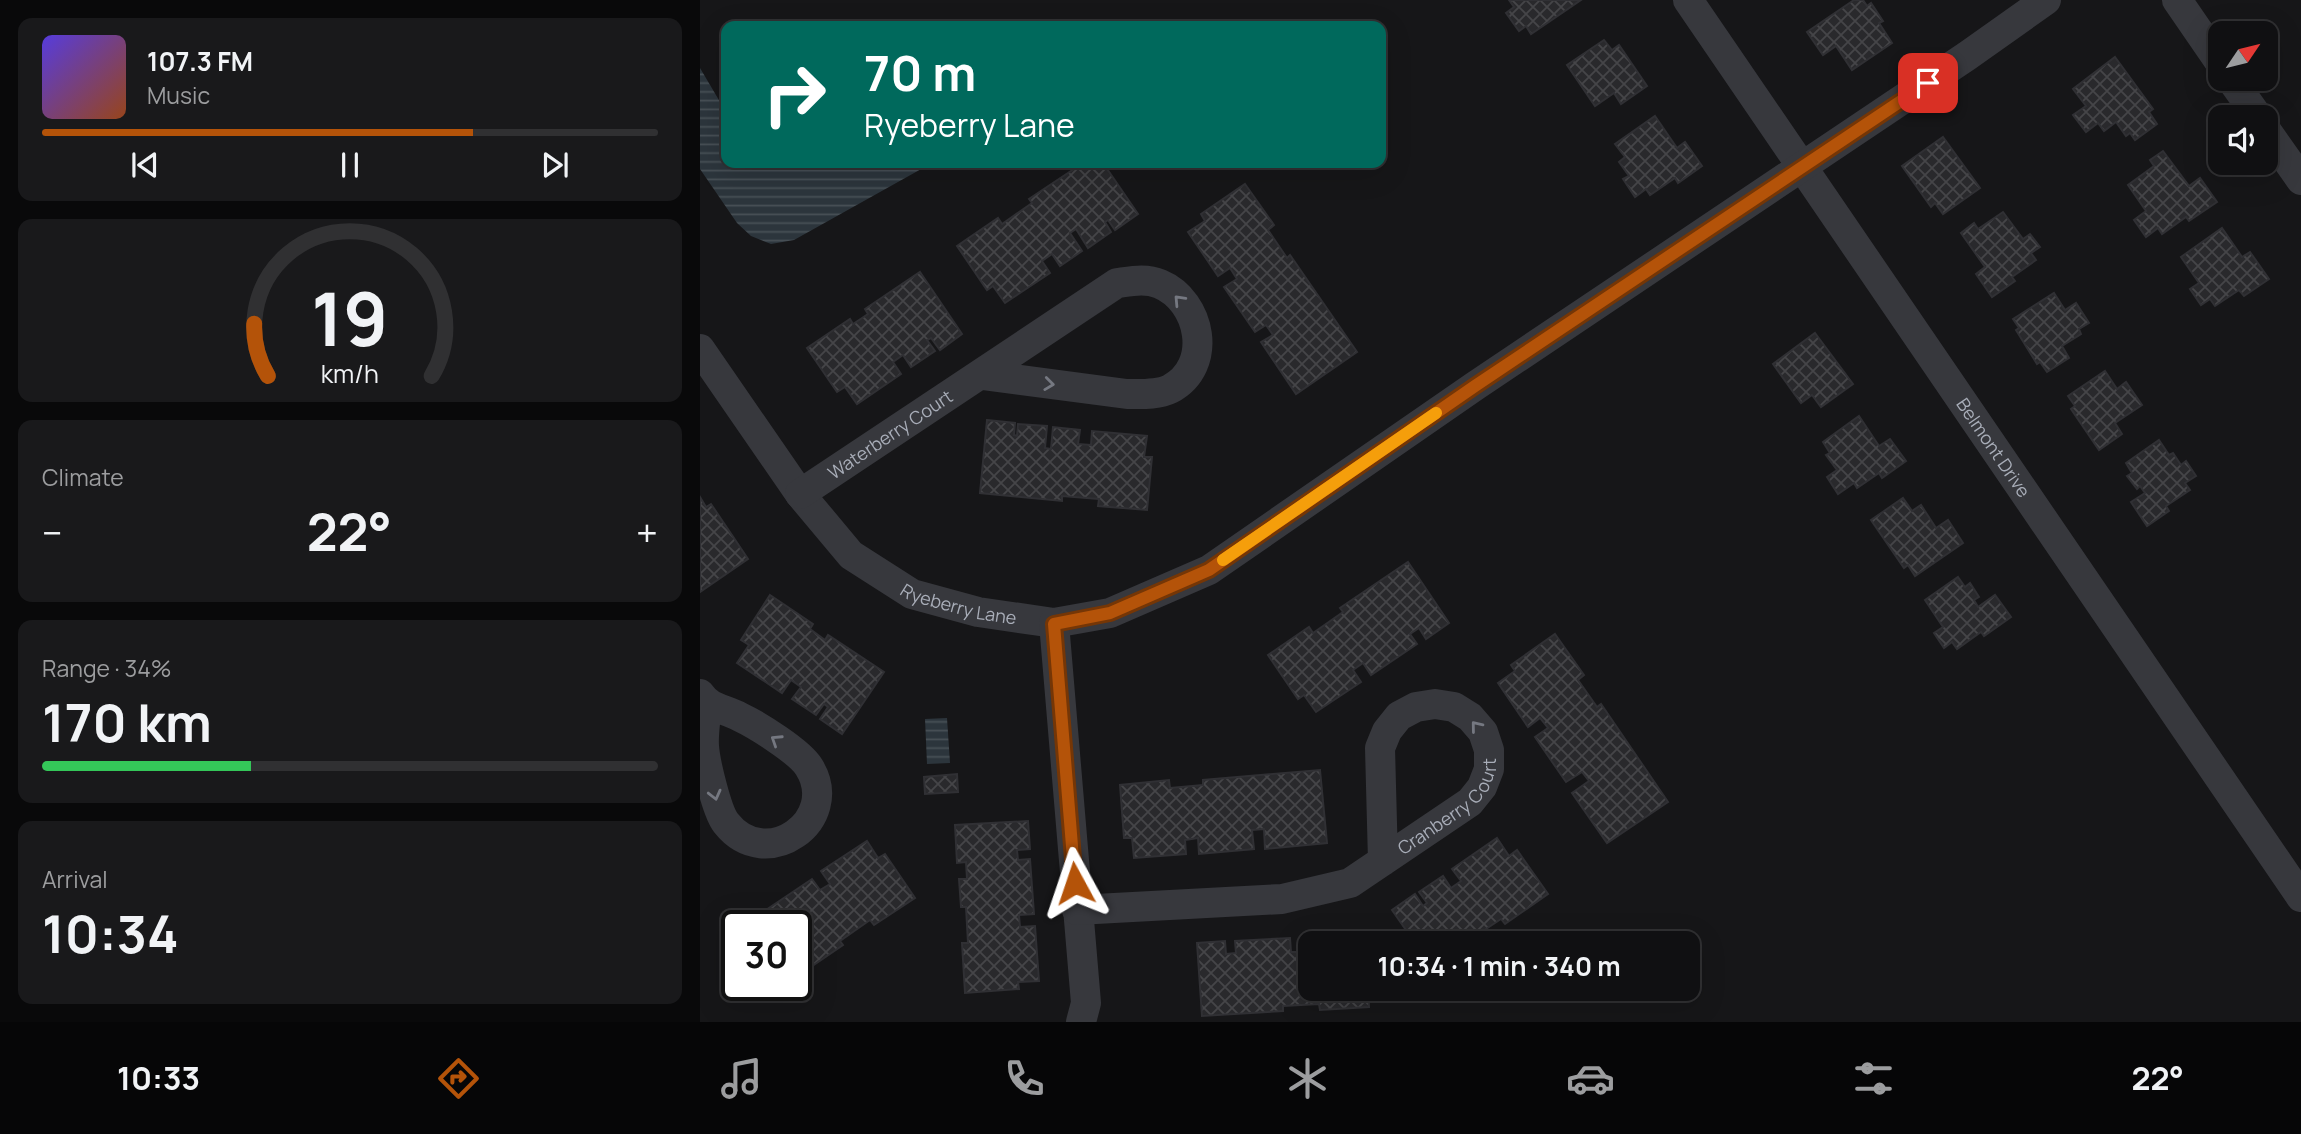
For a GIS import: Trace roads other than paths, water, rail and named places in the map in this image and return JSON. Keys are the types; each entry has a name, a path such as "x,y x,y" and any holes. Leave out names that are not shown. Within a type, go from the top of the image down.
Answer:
{"street":[{"name":"Belmont Drive","path":"1688,0 2301,897"},
{"name":"Ryeberry Lane","path":"700,349 800,494 851,555 912,594 978,612 1054,624 1110,613 1209,570 1475,386 1967,56 2046,0"},
{"path":"2177,0 2208,45"},
{"path":"2278,147 2301,180"},
{"name":"Waterberry Court","path":"800,494 1117,283 1139,279 1159,284 1178,295 1190,312 1198,334 1197,356 1187,374 1170,389 1149,394 1128,394 982,375"},
{"path":"1054,624 1086,1003 1082,1022"},
{"path":"703,699 740,716 794,752 808,766 816,784 816,804 808,822 794,836 776,844 756,843 738,835 724,821 704,747 703,699"},
{"name":"Cranberry Court","path":"1077,910 1283,899 1350,883 1383,861 1469,802 1482,787 1489,769 1489,750 1483,732 1470,717 1454,707 1435,704 1416,707 1399,716 1387,731 1380,748 1383,861"}]}
